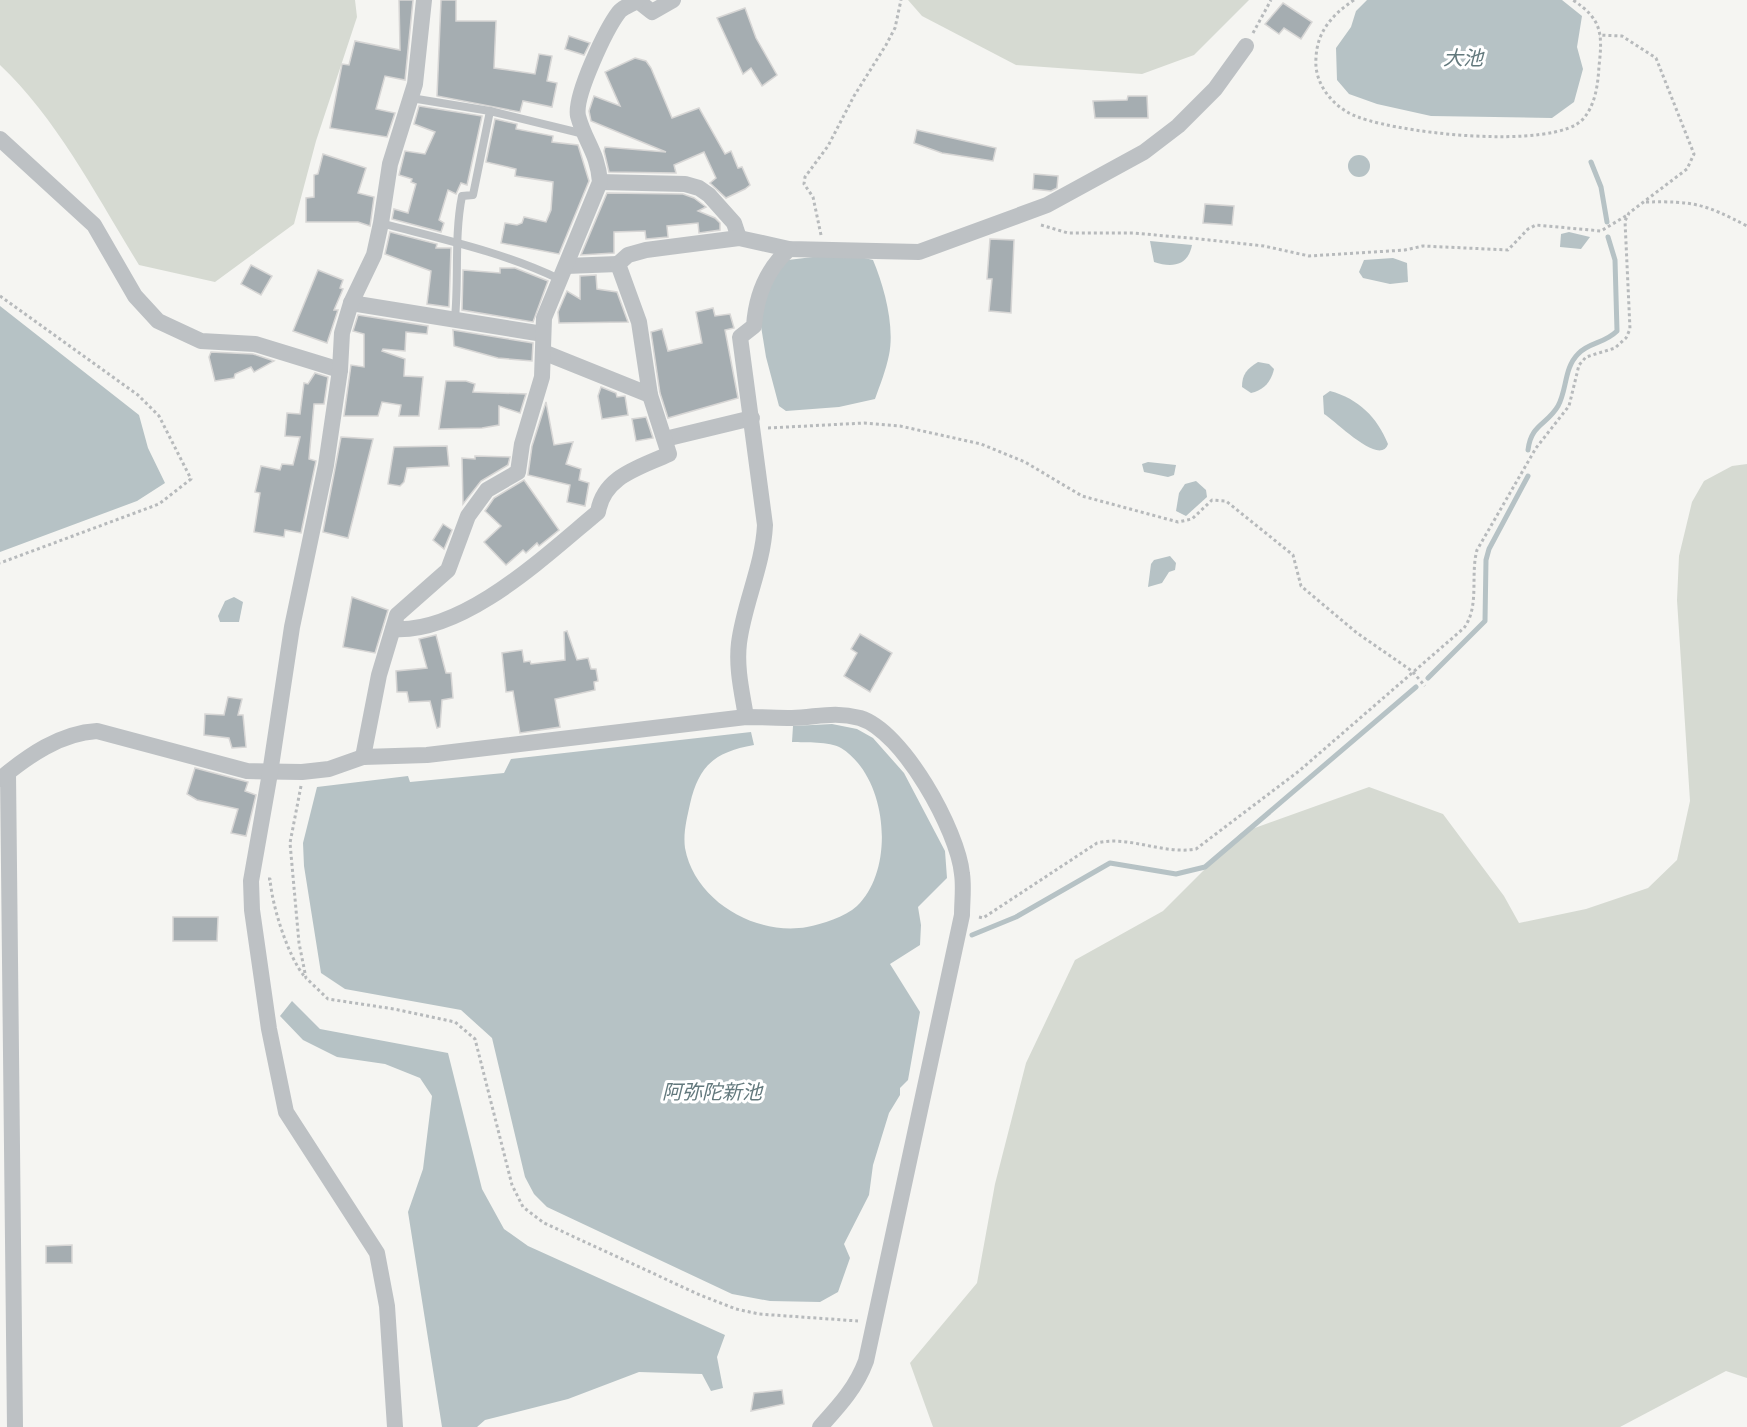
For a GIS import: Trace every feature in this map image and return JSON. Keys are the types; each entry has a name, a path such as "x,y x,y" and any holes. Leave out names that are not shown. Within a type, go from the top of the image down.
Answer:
{"street":[{"path":"395,1427 387,1306 377,1253 285,1112 268,1029 252,910 251,881 292,627 326,465 340,370 342,333 351,303 374,255 390,164 411,98 421,45 424,0"},
{"path":"363,757 380,675 397,615 448,570 468,516 487,490 518,472 522,444 542,377 544,318 600,182 599,162 584,134 577,112 579,94 585,78 618,6 638,0 652,12 673,0"},
{"path":"562,272 618,264 628,255 646,250 739,238 789,249 919,252 1047,205 1144,152 1178,126 1215,89 1246,46"},
{"path":"0,139 94,225 135,296 158,321 201,341 255,345 340,370"},
{"path":"600,182 685,184 699,188 709,195 734,223 739,238"},
{"path":"747,717 739,678 739,644 764,548 765,525 740,337 754,326 755,308 763,284 776,262 789,249"},
{"path":"393,629 412,630 459,615 472,605 507,587 598,512 600,497 620,476 669,453 650,395 639,322 618,264"},
{"path":"351,303 543,334"},
{"path":"543,352 650,395"},
{"path":"665,439 752,418"},
{"path":"15,1427 4,776 59,739 78,732 97,731 247,771 270,773 329,769 363,757 427,754 747,717 793,718 833,712 862,719 890,737 912,766 951,833 962,873 962,915 866,1361 860,1380 849,1396 820,1427"}],"lane":[{"path":"411,98 490,111 584,134"},
{"path":"455,318 458,284 455,243 462,196 473,195 490,111"},
{"path":"381,223 531,266 562,272"}],"path":[{"path":"824,249 813,197 804,184 805,177 828,146 854,96 895,28 901,0"},
{"path":"1246,46 1271,0"},
{"path":"1354,0 1335,13 1316,45 1317,79 1327,94 1349,113 1412,128 1477,136 1526,138 1572,127 1584,118 1594,100 1600,60 1599,27 1591,12 1573,0"},
{"path":"1024,214 1052,230 1068,233 1133,233 1189,238 1264,246 1309,256 1405,250 1423,246 1508,250 1528,229 1536,225 1601,231 1645,202 1687,169 1694,154 1683,133 1656,58 1622,36 1599,35"},
{"path":"1645,202 1681,201 1706,205 1747,226"},
{"path":"962,915 983,918 1097,843 1109,840 1178,852 1196,849 1299,771 1464,627 1472,616 1474,563 1478,550 1536,447 1569,406 1579,365 1586,357 1615,348 1626,338 1630,329 1625,221 1629,213"},
{"path":"0,296 138,395 159,416 191,479 159,504 0,563"},
{"path":"752,418 762,427 777,429 864,423 900,426 981,444 1025,462 1082,496 1178,522 1192,519 1212,500 1226,501 1293,555 1301,586 1357,633 1412,671 1425,686"},
{"path":"301,786 290,843 299,943 306,978"},
{"path":"251,881 270,879 271,893 296,966 328,999 394,1009 455,1022 475,1039 512,1185 524,1207 544,1223 699,1295 736,1309 759,1314 843,1321"}],"shaded area":[{"path":"0,0 355,0 357,17 316,141 294,224 215,282 139,265 76,160 40,110 0,65"},
{"path":"908,0 1249,0 1194,55 1142,74 1016,65 922,16"},
{"path":"1747,464 1747,1378 1726,1371 1620,1427 933,1427 910,1363 977,1283 995,1184 1026,1063 1075,960 1163,911 1241,833 1369,787 1443,814 1504,896 1519,923 1586,909 1648,888 1677,860 1690,801 1677,600 1679,556 1692,502 1704,481 1732,466"}],"water":[{"name":"大池","path":"1367,0 1562,0 1582,16 1577,47 1583,69 1574,102 1552,118 1431,116 1377,104 1349,94 1337,80 1336,48 1351,27 1356,11"},
{"path":"1359,155 1367,158 1370,166 1367,174 1359,177 1351,174 1348,166 1351,158"},
{"path":"1569,232 1590,237 1581,249 1560,247 1561,234"},
{"path":"1150,241 1192,245 1183,261 1167,265 1154,262"},
{"path":"821,256 856,256 873,260 884,294 891,332 888,361 875,399 839,407 786,411 779,406 766,357 760,320 764,302 777,272 788,260"},
{"path":"1393,258 1407,263 1408,282 1390,284 1363,278 1359,272 1364,260"},
{"path":"0,306 139,415 148,448 165,483 137,501 0,552"},
{"path":"1258,362 1269,364 1274,369 1266,385 1251,393 1242,387 1243,379 1248,370"},
{"path":"1330,391 1350,399 1366,410 1384,434 1388,444 1383,450 1367,446 1324,414 1323,396"},
{"path":"1148,462 1176,465 1174,475 1168,477 1144,472 1142,464"},
{"path":"1196,481 1206,490 1207,497 1186,516 1176,511 1179,493 1185,484"},
{"path":"1170,556 1176,563 1175,570 1169,572 1162,583 1148,587 1151,564 1154,560"},
{"path":"234,597 243,602 239,622 220,622 218,616 225,601"},
{"name":"阿弥陀新池","path":"832,724 857,729 873,738 904,773 945,851 947,878 918,907 921,925 920,945 890,964 920,1012 908,1080 900,1088 900,1095 889,1113 873,1165 869,1195 844,1244 850,1258 838,1292 820,1302 770,1301 732,1294 547,1207 534,1194 525,1177 492,1038 461,1010 345,989 321,973 304,866 303,843 317,787 408,776 410,782 504,773 511,759 751,732 754,745 719,756 711,762 698,779 685,831 685,848 691,867 701,884 715,899 731,911 749,920 768,926 788,928 813,926 840,917 857,906 869,890 878,870 881,847 881,824 877,801 869,780 857,762 836,746 824,743 792,742 793,726"},
{"path":"292,1001 320,1029 448,1053 482,1189 504,1229 528,1246 725,1335 717,1357 723,1388 711,1391 702,1374 639,1372 568,1399 485,1420 477,1427 442,1427 408,1212 423,1169 432,1096 420,1078 385,1064 337,1057 303,1040 280,1016"}],"building":[{"path":"399,0 413,0 405,80 385,76 376,109 395,113 387,137 330,128 342,64 349,65 355,41 400,50"},
{"path":"441,0 456,0 456,21 496,21 494,68 535,74 539,54 552,56 547,81 557,83 552,107 523,101 520,112 437,96"},
{"path":"1283,3 1312,22 1301,39 1284,28 1279,34 1265,24"},
{"path":"745,8 756,38 777,75 762,86 751,68 743,74 717,18"},
{"path":"569,36 590,43 584,55 565,49"},
{"path":"635,58 646,61 651,68 672,118 699,108 725,154 731,151 738,168 742,167 750,185 726,198 710,183 716,178 704,152 674,165 676,173 609,172 605,147 666,152 591,121 589,111 594,96 620,106 605,72"},
{"path":"1128,96 1147,96 1148,118 1095,118 1093,101 1127,100"},
{"path":"419,106 482,116 467,185 461,183 456,194 448,190 439,220 444,223 441,232 392,219 394,209 408,213 416,184 411,182 412,179 399,175 405,151 425,154 435,132 414,124"},
{"path":"495,119 517,124 516,129 553,136 552,142 578,145 589,181 559,254 501,243 505,223 517,225 522,223 524,217 546,222 551,210 553,182 515,176 516,169 486,162"},
{"path":"917,130 996,148 993,161 942,153 914,143"},
{"path":"323,154 366,168 358,193 374,197 370,226 358,222 306,222 306,198 314,197 314,175 318,174"},
{"path":"1034,174 1058,176 1057,188 1051,191 1033,189"},
{"path":"607,193 683,194 694,198 706,207 698,211 715,218 720,223 720,230 699,233 698,223 667,226 668,237 646,239 645,231 614,232 614,253 581,255"},
{"path":"1205,204 1234,206 1232,225 1203,223"},
{"path":"390,232 437,244 436,248 451,248 449,307 427,304 431,271 385,254"},
{"path":"990,239 1014,240 1011,313 989,311 992,279 987,279"},
{"path":"251,265 272,276 261,295 241,284"},
{"path":"500,268 515,268 548,281 533,322 462,310 463,270 500,273"},
{"path":"318,270 343,280 340,288 343,289 334,310 338,310 327,343 293,331"},
{"path":"596,275 597,289 617,292 628,322 559,323 558,312 567,291 580,299 580,276"},
{"path":"713,308 715,316 730,314 734,328 725,330 738,398 668,418 660,393 651,332 662,329 668,351 702,343 696,312"},
{"path":"358,315 428,326 427,334 406,332 405,351 383,349 382,351 405,359 404,376 423,377 419,416 399,416 401,405 382,402 378,416 344,416 351,365 364,367 364,334 353,331"},
{"path":"453,330 533,343 532,361 498,358 454,346"},
{"path":"211,352 253,354 274,361 254,372 251,367 235,374 234,378 215,381 209,357"},
{"path":"315,373 328,377 324,404 314,404 309,459 316,461 301,533 285,530 284,537 254,532 260,493 255,492 261,466 280,470 282,464 293,465 300,437 285,436 287,413 300,414 304,383 308,384"},
{"path":"446,381 466,381 475,384 473,392 526,394 520,413 499,406 499,425 482,428 439,429"},
{"path":"601,387 616,393 617,397 625,396 628,415 602,419 598,396"},
{"path":"546,402 554,445 573,442 566,464 581,469 579,480 589,483 585,506 567,502 570,485 528,475 532,446"},
{"path":"646,417 653,438 636,441 632,419"},
{"path":"341,437 373,439 348,538 323,532"},
{"path":"447,446 449,466 407,468 404,482 400,486 388,484 394,447"},
{"path":"475,456 510,457 508,465 481,481 463,504 462,458 475,459"},
{"path":"524,480 559,530 539,546 537,543 526,553 523,550 506,565 484,542 501,526 485,511 494,498"},
{"path":"443,524 452,530 444,549 433,540"},
{"path":"352,597 388,610 375,653 343,647"},
{"path":"567,631 577,660 588,658 591,669 596,669 598,681 594,682 595,690 555,699 560,727 520,733 513,691 506,692 502,653 522,650 524,662 530,661 531,664 565,660 564,632"},
{"path":"860,634 892,653 870,692 844,676 857,653 851,649"},
{"path":"436,635 446,673 451,673 453,698 442,700 440,727 437,728 430,701 409,702 407,692 397,692 396,671 427,668 419,639"},
{"path":"228,697 242,699 238,715 243,715 246,747 232,748 229,738 204,735 205,714 224,715"},
{"path":"195,768 248,782 245,791 256,795 246,836 231,833 238,809 197,800 187,794"},
{"path":"173,917 218,917 217,941 173,941"},
{"path":"72,1245 72,1263 46,1263 46,1246"},
{"path":"782,1390 784,1404 751,1411 754,1393"}],"waterway":[{"path":"1591,162 1601,187 1607,222"},
{"path":"1528,450 1532,435 1558,406 1573,360 1582,350 1617,331 1615,260 1608,237"},
{"path":"1428,678 1485,621 1486,560 1489,549 1528,476"},
{"path":"972,935 1016,917 1110,863 1176,874 1205,867 1416,687"}]}
